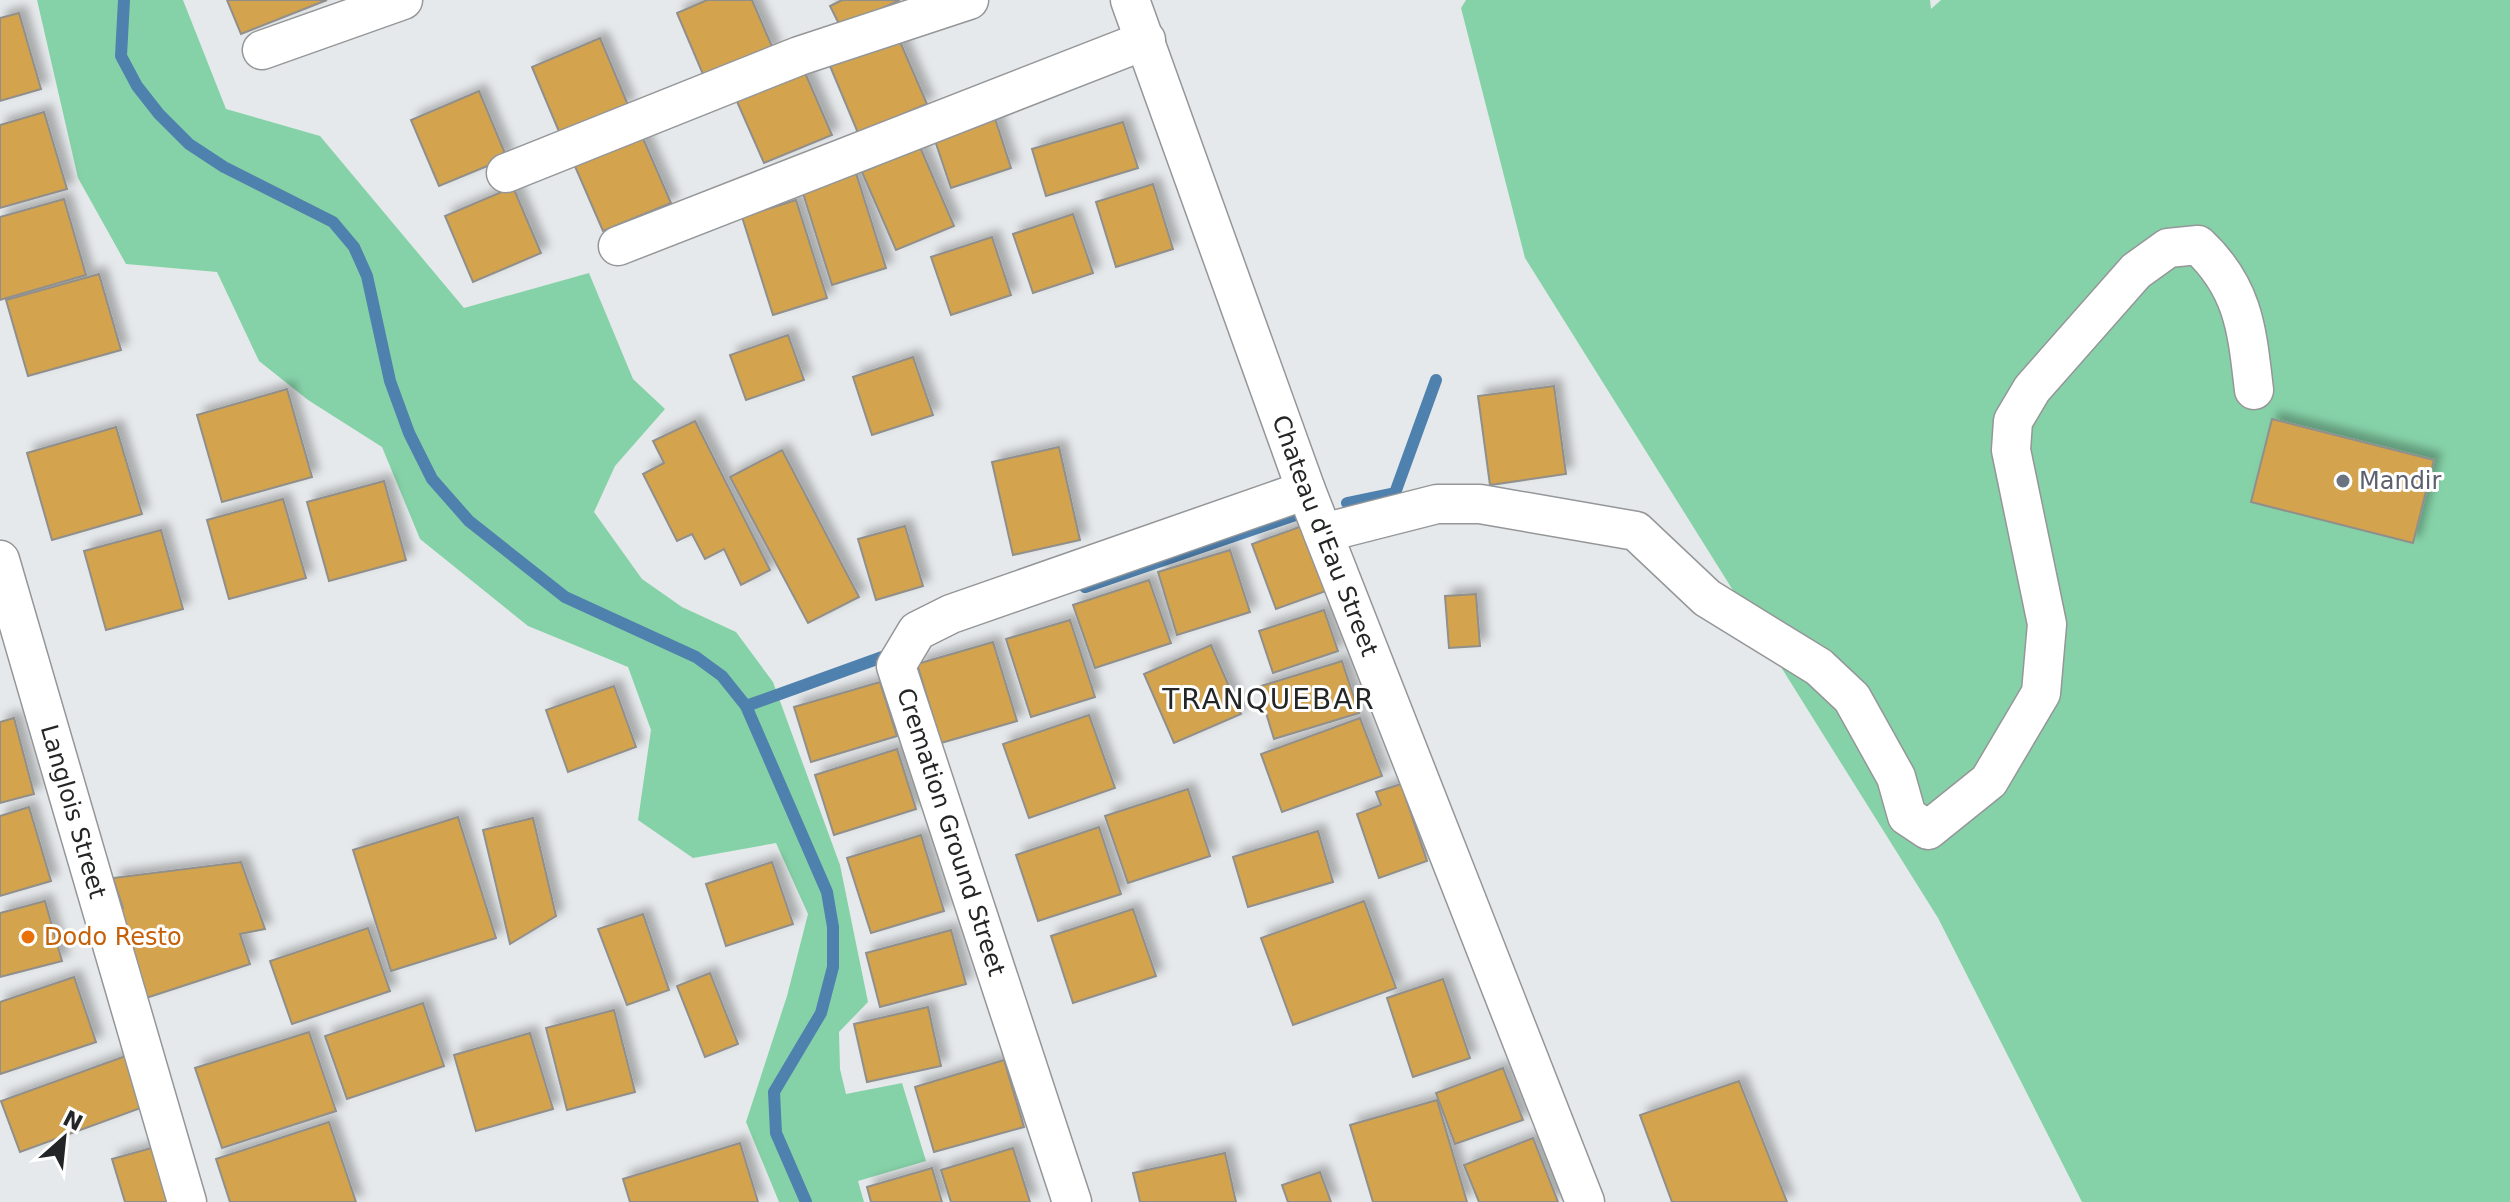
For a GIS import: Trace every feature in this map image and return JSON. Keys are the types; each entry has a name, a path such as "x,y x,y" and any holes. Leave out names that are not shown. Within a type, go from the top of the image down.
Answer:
{"street":[{"path":"262,50 403,0"},
{"path":"506,173 799,56 969,0"},
{"name":"Chateau d'Eau Street","path":"1130,0 1306,490 1585,1202"},
{"path":"618,246 1146,40"},
{"path":"1323,533 1437,504 1466,504 1636,531 1707,598 1819,667 1852,698 1896,777 1907,816 1928,830 1989,781 2041,693 2047,624 2011,450 2013,421 2032,389 2136,271 2168,248 2198,245 2221,267 2246,324 2254,390"},
{"name":"Cremation Ground Street","path":"1072,1202 896,666 917,631 951,614 1306,490"},
{"name":"Langlois Street","path":"0,560 187,1202"}],"green space":[{"path":"37,0 183,0 226,109 320,136 464,308 589,273 633,379 665,409 615,466 594,512 642,579 682,607 736,632 773,682 840,865 868,1002 839,1032 840,1069 846,1094 902,1083 926,1161 858,1181 864,1202 779,1202 746,1122 787,996 808,914 776,843 693,858 638,820 651,730 628,667 528,626 420,539 382,447 308,400 259,361 217,272 126,264 78,178"},
{"path":"1466,0 1930,0 1931,9 1941,0 2510,0 2510,1202 2082,1202 1938,918 1525,258 1461,8"}],"building":[{"path":"227,0 327,0 241,34"},
{"path":"707,0 752,0 774,51 705,79 677,13"},
{"path":"842,0 900,0 841,28 830,6"},
{"path":"19,13 41,89 0,101 0,18"},
{"path":"898,37 927,104 858,133 830,66"},
{"path":"600,38 628,105 560,134 532,67"},
{"path":"803,68 832,135 764,163 735,97"},
{"path":"479,91 507,158 439,186 411,120"},
{"path":"992,109 1011,168 951,188 931,129"},
{"path":"44,112 67,189 0,208 0,125"},
{"path":"1123,122 1138,168 1046,196 1032,149"},
{"path":"642,136 671,203 603,231 574,164"},
{"path":"920,147 954,226 896,250 862,172"},
{"path":"855,170 886,268 832,285 801,187"},
{"path":"1153,184 1173,249 1116,267 1096,202"},
{"path":"513,187 541,253 473,282 445,216"},
{"path":"64,199 86,275 0,300 0,217"},
{"path":"796,200 827,298 773,315 742,217"},
{"path":"1073,214 1093,273 1033,293 1013,234"},
{"path":"992,237 1011,295 951,315 931,257"},
{"path":"99,274 121,350 28,376 6,300"},
{"path":"788,335 804,380 746,400 730,355"},
{"path":"913,357 933,415 872,435 853,377"},
{"path":"1554,386 1566,474 1490,485 1478,396"},
{"path":"287,389 312,477 222,502 197,415"},
{"name":"Mandir","path":"2272,419 2434,460 2413,543 2251,502"},
{"path":"695,421 770,570 741,585 724,549 705,559 692,534 677,541 643,474 664,463 653,441"},
{"path":"116,427 142,514 52,540 27,453"},
{"path":"1059,447 1080,540 1013,555 992,462"},
{"path":"782,450 859,597 808,623 730,477"},
{"path":"384,481 406,560 329,581 307,502"},
{"path":"283,499 306,578 229,599 207,520"},
{"path":"905,526 923,586 876,600 858,539"},
{"path":"1302,526 1326,591 1276,609 1252,544"},
{"path":"161,530 183,609 106,630 84,551"},
{"path":"1230,550 1250,612 1177,635 1158,572"},
{"path":"1149,580 1171,643 1095,668 1073,605"},
{"path":"1476,594 1480,646 1449,648 1445,596"},
{"path":"1324,610 1338,651 1273,673 1259,631"},
{"path":"1070,620 1095,697 1031,717 1006,639"},
{"path":"993,642 1017,721 941,743 917,664"},
{"path":"1211,645 1241,714 1174,743 1144,674"},
{"path":"1342,661 1359,713 1274,739 1258,687"},
{"path":"880,682 897,736 811,762 794,707"},
{"path":"614,686 636,747 568,772 546,710"},
{"path":"1089,715 1115,788 1029,818 1003,744"},
{"path":"14,718 34,794 0,803 0,722"},
{"path":"1360,718 1382,776 1282,812 1261,754"},
{"path":"897,749 916,809 834,835 815,775"},
{"path":"1401,784 1427,861 1379,878 1357,814 1381,805 1376,792"},
{"path":"1188,789 1210,856 1128,883 1105,816"},
{"path":"29,807 51,881 0,896 0,816"},
{"path":"458,817 496,938 391,971 353,850"},
{"path":"533,818 556,916 510,944 483,830"},
{"path":"1099,827 1121,894 1038,921 1016,855"},
{"path":"1318,831 1333,882 1248,907 1233,857"},
{"path":"921,835 944,911 871,933 847,858"},
{"path":"241,862 265,929 240,934 250,964 143,999 110,912 123,908 113,878"},
{"path":"772,862 793,924 726,946 706,884"},
{"name":"Dodo Resto","path":"45,901 62,961 0,977 0,913"},
{"path":"1364,901 1396,988 1293,1025 1261,938"},
{"path":"1133,909 1156,976 1073,1003 1051,936"},
{"path":"643,914 669,990 627,1005 598,929"},
{"path":"368,928 390,991 292,1024 270,961"},
{"path":"951,930 966,984 880,1007 866,953"},
{"path":"710,973 738,1044 705,1057 677,986"},
{"path":"74,977 96,1042 0,1074 0,1002"},
{"path":"1443,979 1470,1058 1413,1077 1387,998"},
{"path":"423,1003 444,1066 347,1099 325,1036"},
{"path":"928,1007 941,1066 867,1082 854,1024"},
{"path":"614,1010 635,1092 567,1110 546,1028"},
{"path":"309,1032 336,1111 222,1148 195,1068"},
{"path":"530,1033 553,1109 476,1131 454,1055"},
{"path":"131,1054 149,1105 20,1152 1,1101"},
{"path":"1004,1060 1024,1127 934,1152 915,1087"},
{"path":"1503,1068 1523,1120 1455,1144 1436,1093"},
{"path":"1739,1081 1787,1202 1672,1202 1640,1115"},
{"path":"1437,1100 1467,1202 1373,1202 1350,1125"},
{"path":"329,1122 356,1202 230,1202 216,1159"},
{"path":"1533,1138 1558,1202 1479,1202 1464,1165"},
{"path":"740,1143 758,1202 630,1202 623,1179"},
{"path":"155,1147 171,1202 125,1202 112,1159"},
{"path":"1013,1148 1030,1202 951,1202 941,1170"},
{"path":"1225,1153 1236,1202 1140,1202 1133,1173"},
{"path":"932,1168 942,1202 871,1202 867,1187"},
{"path":"1320,1172 1331,1202 1288,1202 1282,1185"}],"waterway":[{"path":"124,0 121,56 137,86 159,114 189,144 224,167 333,222 354,247 367,276 390,381 409,433 432,479 469,521 565,597 696,657 722,676 746,706 827,892 833,927 833,967 821,1013 774,1092 776,1133 806,1202"},
{"path":"1347,503 1395,493 1436,380"},
{"path":"1085,587 1301,513"},
{"path":"746,706 888,655"}],"place":[{"name":"Mandir","path":"2343,481"},
{"name":"Dodo Resto","path":"28,937"}],"district":[{"name":"TRANQUEBAR","path":"1269,699"}]}
